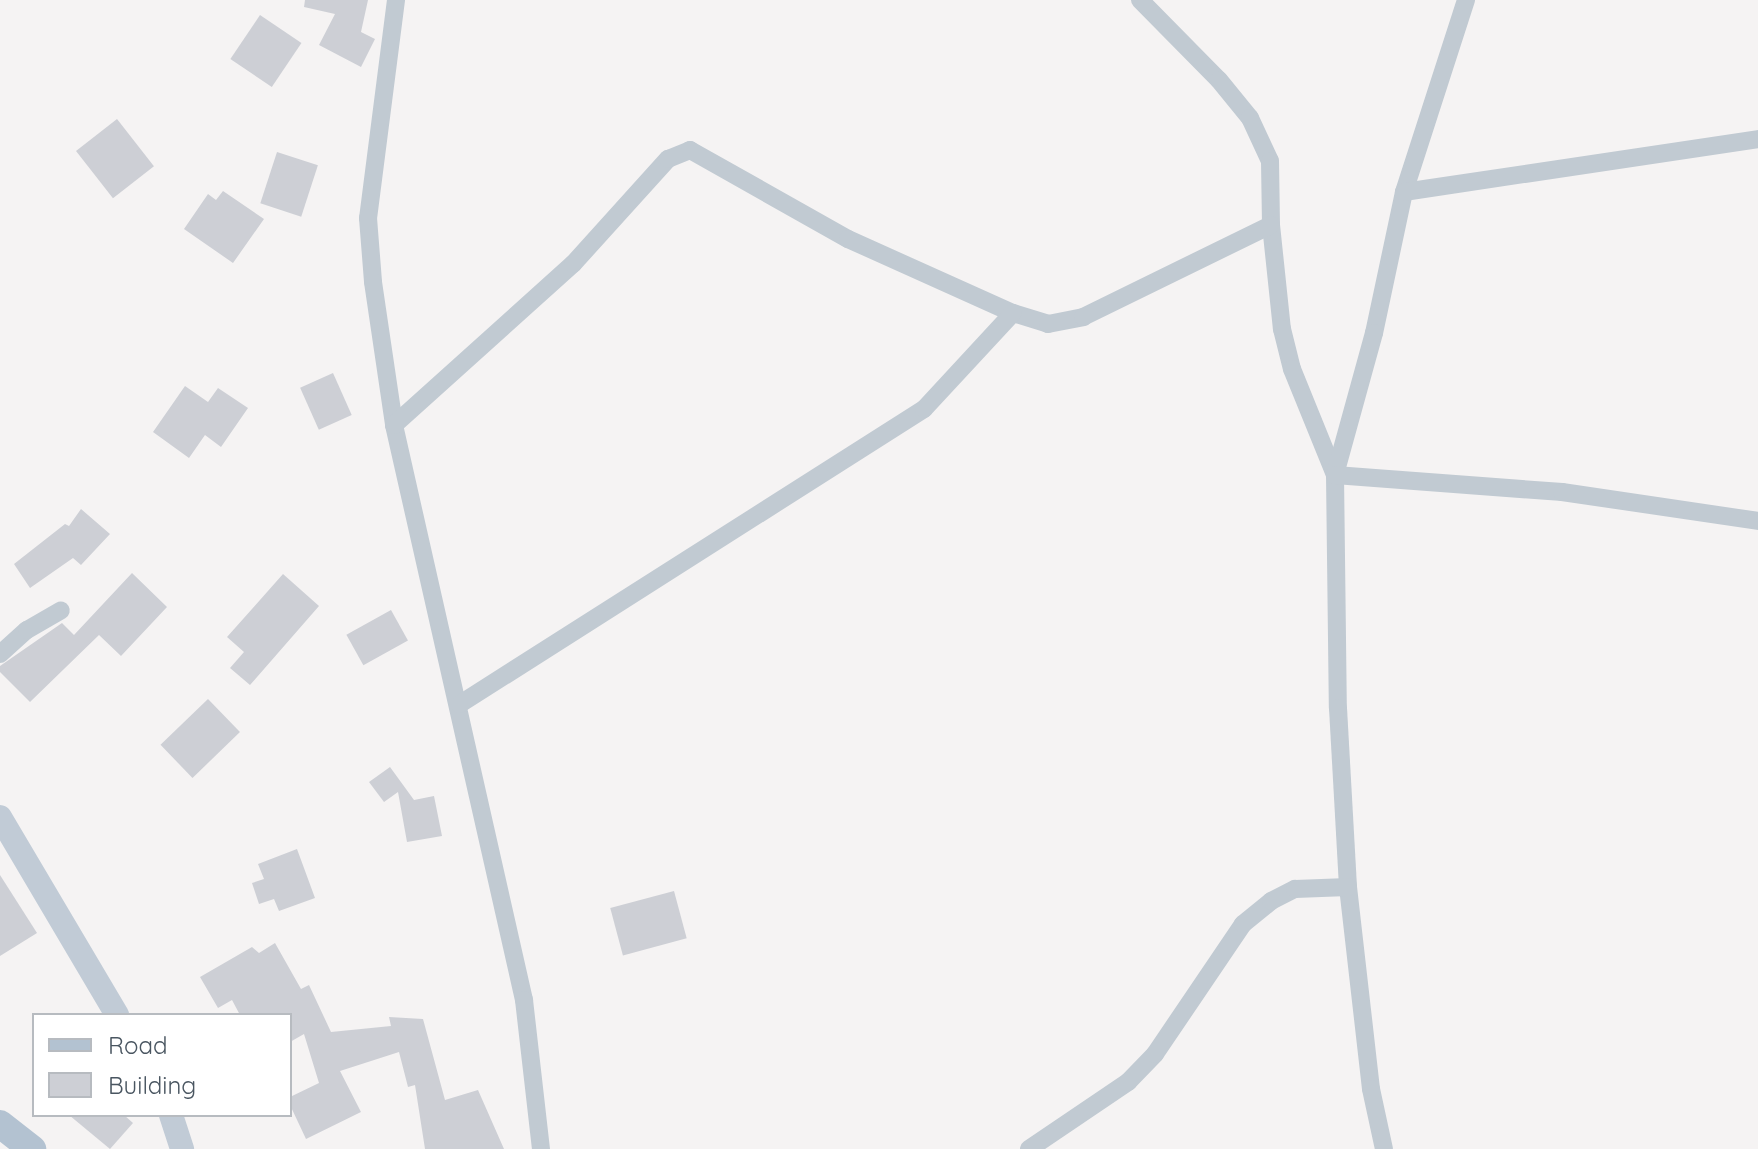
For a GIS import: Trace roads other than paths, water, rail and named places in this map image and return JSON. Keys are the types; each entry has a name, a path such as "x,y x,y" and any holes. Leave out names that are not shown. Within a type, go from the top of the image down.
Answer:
{"main road":[{"path":"0,817 116,1013"},
{"path":"172,1117 182,1149"},
{"path":"0,1124 32,1149"}],"street":[{"path":"396,0 368,218 394,425 460,704 524,1000 541,1149"},
{"path":"1140,0 1250,118 1270,161 1271,225 1292,369 1335,475"},
{"path":"1384,1149 1371,1089 1348,887 1338,708 1335,475 1374,333 1404,192 1466,0"},
{"path":"1404,192 1758,139"},
{"path":"394,425 573,264 668,159 690,150 848,239 1013,313 1048,324 1083,317 1271,225"},
{"path":"460,704 924,409 1013,313"},
{"path":"1335,475 1562,492 1758,521"},
{"path":"0,654 27,630 61,610"},
{"path":"1029,1149 1128,1082 1155,1054 1243,924 1271,901 1295,889 1348,887"}]}
